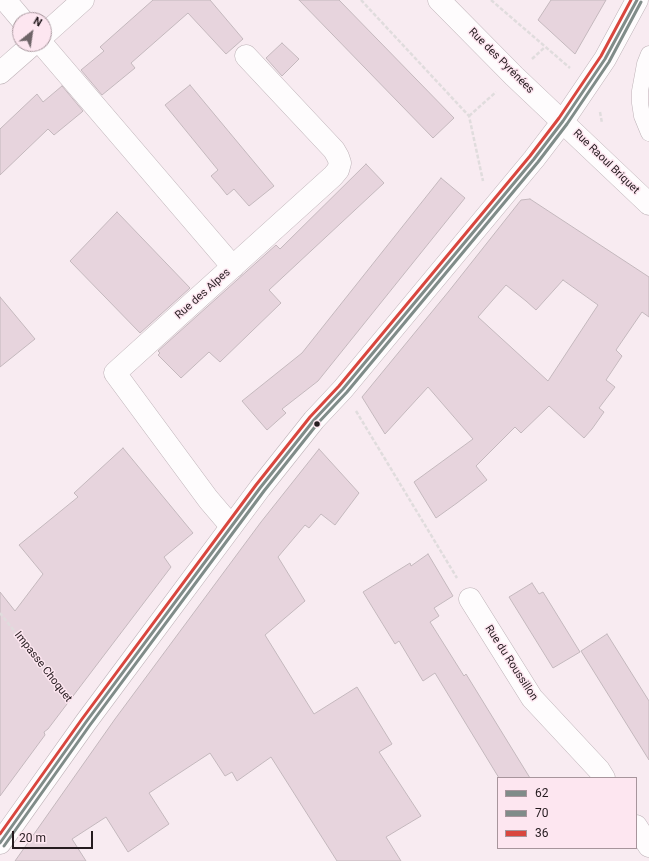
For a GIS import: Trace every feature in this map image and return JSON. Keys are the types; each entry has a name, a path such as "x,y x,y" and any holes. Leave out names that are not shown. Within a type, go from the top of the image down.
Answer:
{"street":[{"path":"5,0 15,12"},
{"path":"52,28 83,0"},
{"name":"Rue des Pyrénées","path":"439,0 494,54 514,76 563,121"},
{"path":"0,843 86,722 231,526 314,420 343,389 534,159 563,121 605,59 637,0"},
{"path":"0,73 24,52"},
{"name":"Rue des Alpes","path":"49,52 233,266 115,373 208,499 231,526"},
{"path":"233,266 333,176 338,170 340,163 334,150 246,56"},
{"name":"Rue Raoul Briquet","path":"563,121 649,204"},
{"name":"Rue du Roussillon","path":"470,599 532,698 599,770 603,777"},
{"path":"637,828 649,846"}],"lane":[{"path":"649,54 644,64 640,91 642,116 649,133"}],"path":[{"path":"361,0 469,116 490,211"},
{"path":"491,0 588,85"},
{"path":"599,108 603,129"},
{"path":"343,389 470,599"},
{"name":"Impasse Choquet","path":"0,613 86,722"}],"building":[{"path":"153,0 210,0 243,39 226,54 188,13 131,63 135,68 102,95 81,70 104,51 100,47"},
{"path":"299,0 339,0 454,118 433,138"},
{"path":"551,0 606,0 575,54 538,20"},
{"path":"282,43 299,59 282,76 266,58"},
{"path":"190,85 274,186 249,206 234,189 227,195 211,176 218,170 165,105"},
{"path":"62,86 83,111 54,135 48,129 0,175 0,129 37,94 43,102"},
{"path":"366,164 384,183 269,290 281,303 220,362 209,352 181,378 158,355 160,353 158,351 276,245 280,249"},
{"path":"441,178 465,198 318,381 282,409 286,413 267,430 242,401 302,353"},
{"path":"530,199 649,277 649,317 642,312 616,350 622,356 606,380 615,387 599,408 604,412 584,438 549,406 521,433 515,427 476,466 487,480 436,518 414,482 473,439 428,387 385,434 362,397 521,200","holes":["563,280 598,305 548,381 478,317 506,285 536,310"]},
{"path":"117,212 190,288 140,333 70,261"},
{"path":"0,297 35,339 0,367"},
{"path":"123,448 193,533 164,557 171,567 48,729 44,732 45,735 0,796 0,592 15,611 43,574 19,545 78,497 74,493"},
{"path":"319,449 359,493 335,525 321,514 309,528 305,525 278,557 305,601 265,635 314,714 357,687 392,744 379,752 421,816 386,837 401,861 337,861 271,757 237,781 232,772 225,776 210,753 149,793 169,824 128,852 106,817 72,839 86,861 15,861 115,719 261,522"},
{"path":"428,554 453,596 434,608 439,616 430,622 464,676 466,674 529,777 498,777 435,673 423,681 399,641 395,644 363,592 410,563 411,566"},
{"path":"532,583 539,594 543,592 580,652 553,668 509,597"},
{"path":"607,634 649,701 649,760 581,651"}],"transit line":[{"name":"36","path":"0,834 82,719 256,485 310,417 339,386 530,156 559,118 601,56 631,0"},
{"name":"62","path":"0,843 86,722 260,488 314,420 343,389 534,159 563,121 605,59 637,0"},
{"name":"70","path":"4,846 90,725 264,491 318,423 347,392 538,162 567,124 609,62 641,2"}]}
